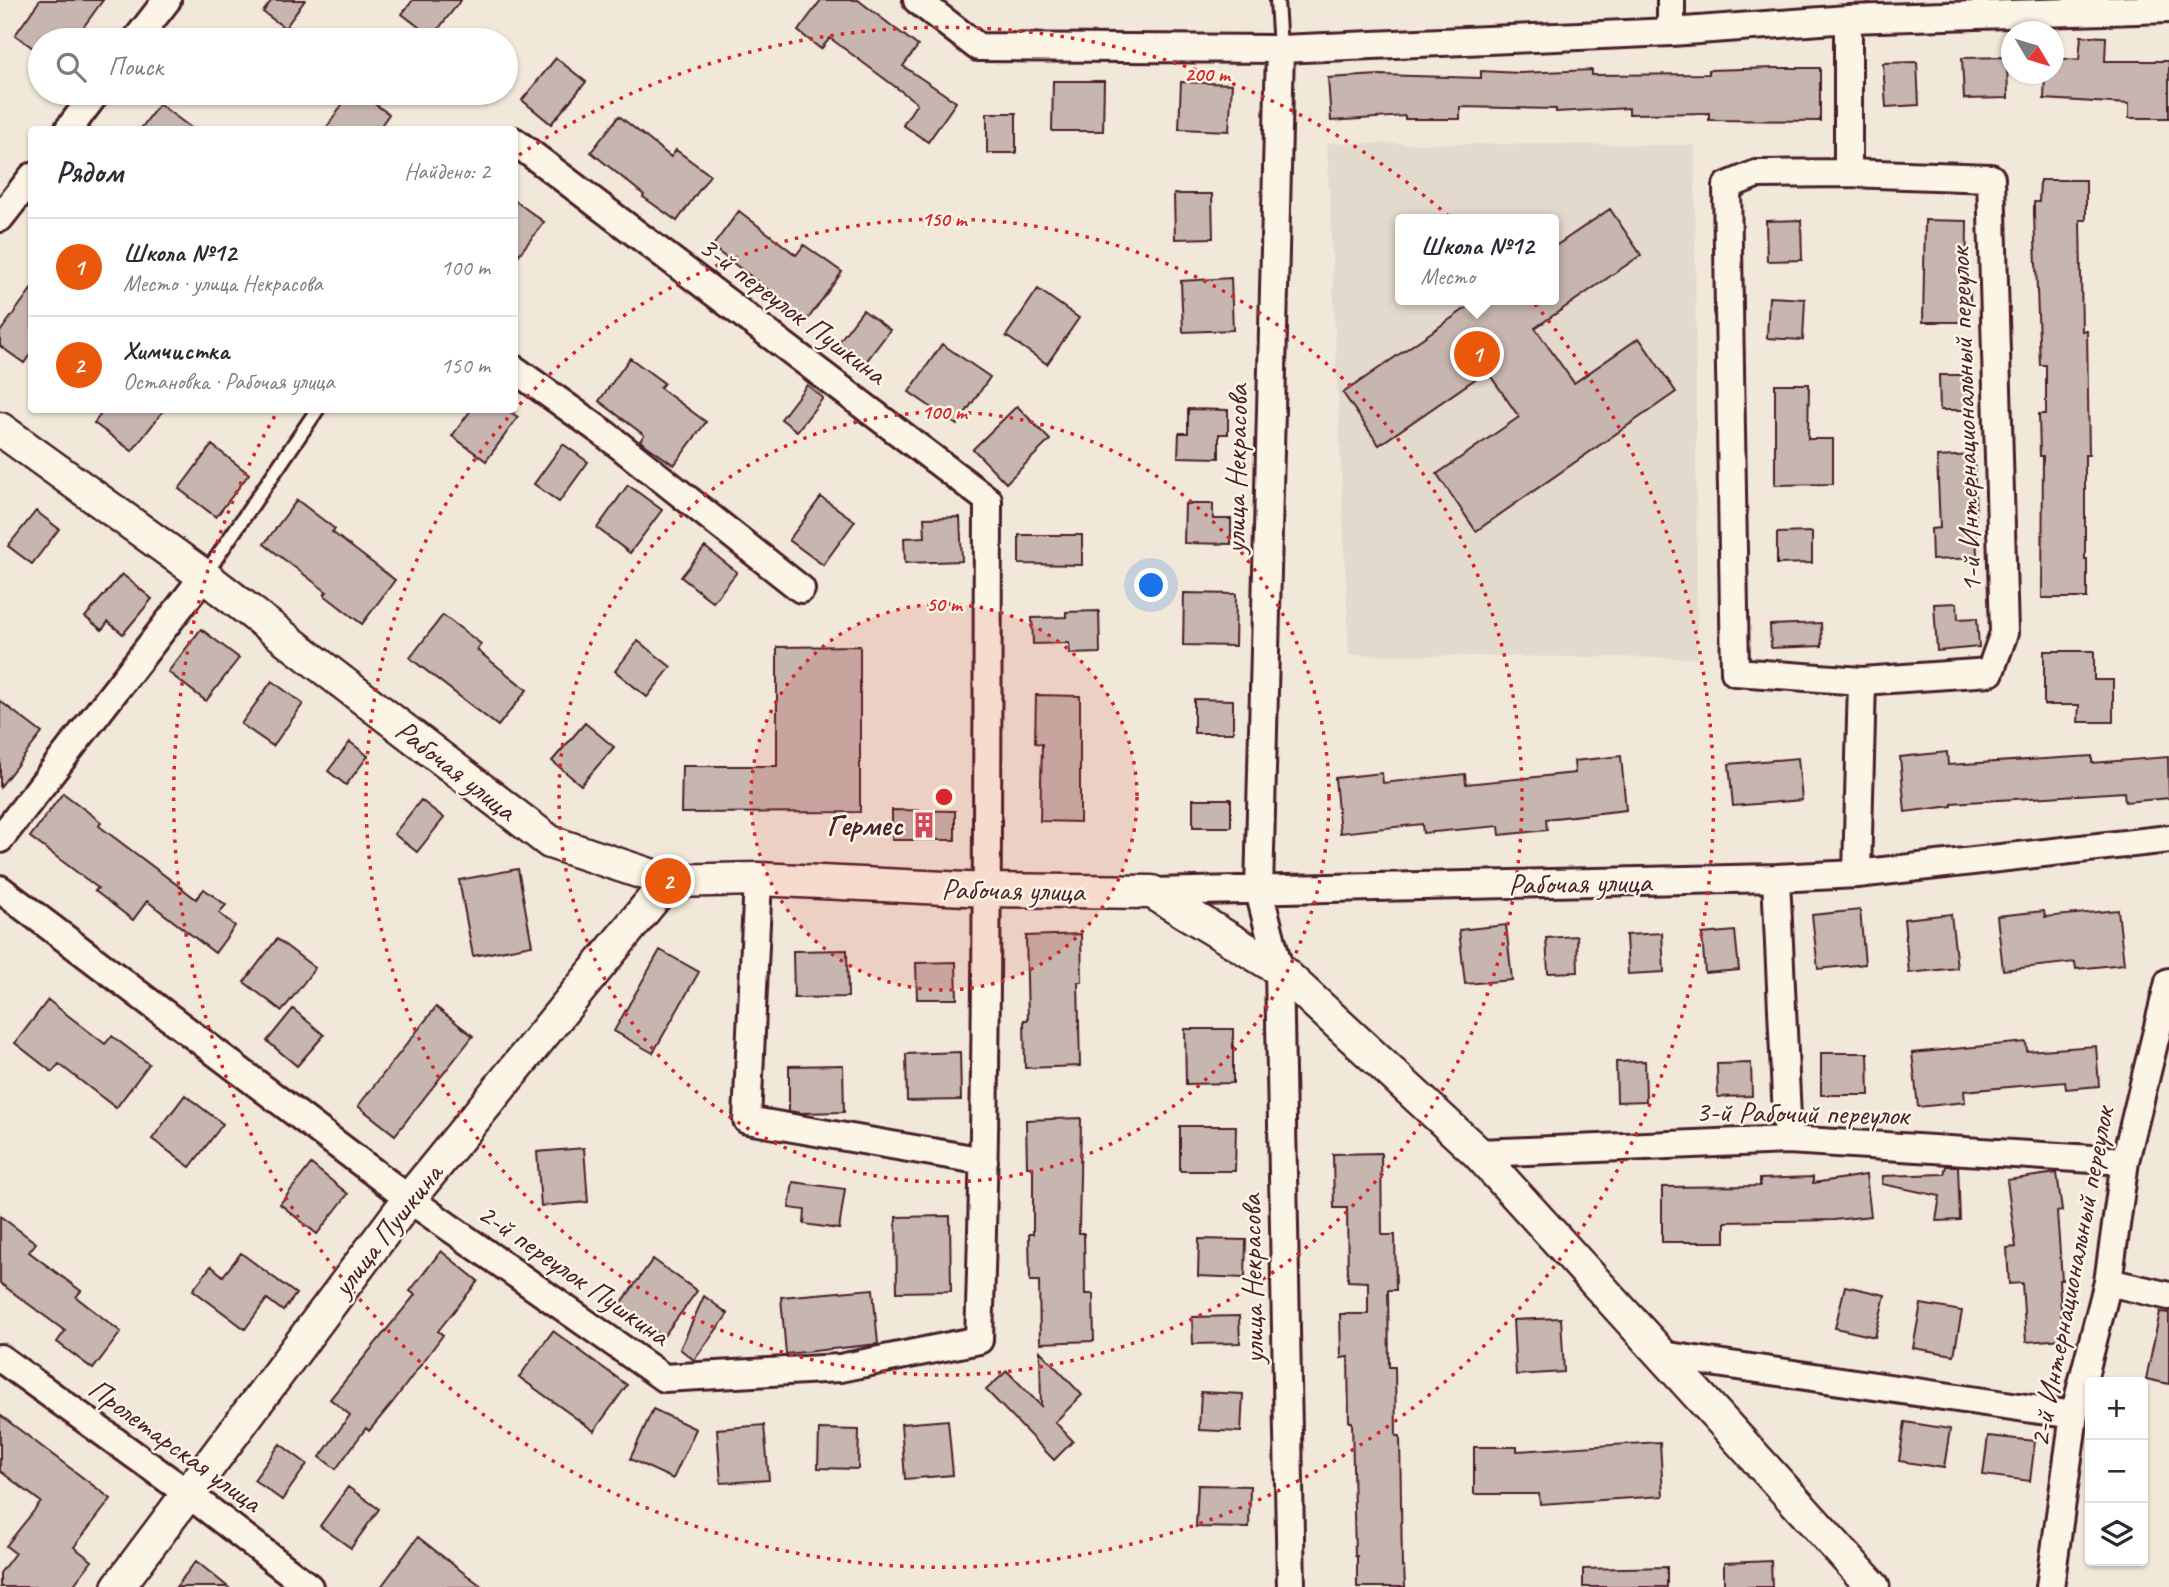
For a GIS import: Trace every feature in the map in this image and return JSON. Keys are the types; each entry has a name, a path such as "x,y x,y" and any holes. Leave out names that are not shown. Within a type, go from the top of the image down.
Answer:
{"street":[{"path":"145,28 167,0"},
{"path":"917,0 978,47 1280,48 1671,32 1848,19 2169,9"},
{"path":"1671,0 1671,32"},
{"path":"1848,19 1848,173"},
{"name":"улица Некрасова","path":"1280,48 1259,891 1279,969 1291,1587"},
{"path":"71,126 87,105"},
{"name":"3-й переулок Пушкина","path":"518,144 988,500 987,890"},
{"name":"1-й Интернациональный переулок","path":"1848,173 1992,178 2004,634 1990,672 1862,681 1735,672 1727,186 1756,174 1848,173"},
{"path":"0,218 28,182"},
{"path":"518,372 604,434 801,589"},
{"name":"Рабочая улица","path":"0,429 204,576 551,842 668,881 758,879 987,890 1152,892 1776,878 1857,874 2169,839"},
{"path":"0,839 204,576"},
{"path":"1857,874 1862,681"},
{"path":"1776,878 1788,1140"},
{"path":"758,879 747,1120 984,1161"},
{"name":"улица Пушкина","path":"118,1587 409,1199 668,881"},
{"name":"2-й переулок Пушкина","path":"0,889 409,1199 664,1378 840,1368 979,1340 987,890"},
{"path":"1152,892 1279,969 1478,1153 1873,1587"},
{"name":"2-й Интернациональный переулок","path":"2050,1587 2074,1415 2108,1282 2125,1161 2168,996"},
{"name":"3-й Рабочий переулок","path":"1478,1153 1788,1140 2125,1161"},
{"path":"2108,1282 2169,1296"},
{"path":"1662,1355 2074,1415"},
{"name":"Пролетарская улица","path":"0,1358 187,1493 309,1587"}],"lane":[{"path":"1277,0 1280,48"},
{"path":"204,576 315,413"}],"shaded area":[{"path":"1327,143 1695,145 1697,658 1349,655"}],"building":[{"path":"40,0 103,0 83,28 28,28 28,44 15,35"},
{"path":"272,0 305,0 285,28 263,12"},
{"path":"413,0 461,0 439,28 420,28 402,14"},
{"path":"821,0 858,0 918,46 903,66 956,102 928,142 903,125 917,103 830,38 821,49 798,31"},
{"path":"2081,36 2106,37 2105,61 2169,61 2169,118 2129,118 2129,104 2044,99 2045,84 2064,84 2064,59 2079,60"},
{"path":"2001,57 2001,84 2008,84 2008,98 1964,99 1962,58"},
{"path":"556,58 586,82 551,124 522,100"},
{"path":"1917,62 1919,105 1886,107 1883,63"},
{"path":"1820,68 1820,121 1709,120 1709,113 1629,114 1629,108 1556,112 1556,109 1460,107 1460,119 1405,119 1405,116 1331,121 1328,78 1380,75 1481,78 1481,71 1520,73 1592,70 1592,75 1709,74 1709,70"},
{"path":"1053,81 1104,81 1103,131 1052,131"},
{"path":"1181,82 1232,84 1229,131 1179,129"},
{"path":"160,105 189,126 143,126"},
{"path":"342,105 376,105 389,114 381,126 328,126"},
{"path":"987,113 1016,113 1016,153 987,153"},
{"path":"619,116 671,157 676,150 710,175 677,221 643,197 644,195 591,152"},
{"path":"2040,180 2086,180 2086,220 2080,220 2082,331 2087,331 2087,598 2042,598 2043,456 2040,456 2039,414 2046,414 2046,365 2040,365 2034,215 2034,202 2039,202"},
{"path":"1174,194 1212,194 1213,238 1175,239"},
{"path":"518,203 544,222 518,256"},
{"path":"1610,209 1641,255 1535,328 1574,383 1639,338 1676,392 1476,531 1437,474 1519,417 1487,371 1379,445 1343,393 1471,305 1559,305 1559,244"},
{"path":"739,211 796,255 804,245 842,272 805,323 767,295 770,291 712,247"},
{"path":"1801,220 1802,260 1767,261 1766,221"},
{"path":"1925,220 1967,221 1966,293 1970,293 1970,322 1923,322"},
{"path":"1231,278 1233,330 1183,332 1181,281"},
{"path":"1038,289 1079,318 1047,364 1006,336"},
{"path":"28,294 28,358 24,363 0,346 0,332"},
{"path":"1769,297 1805,299 1803,340 1767,338"},
{"path":"863,310 890,330 865,363 838,343"},
{"path":"942,344 990,377 957,425 909,392"},
{"path":"630,358 664,383 660,388 706,422 674,465 640,441 644,435 599,401"},
{"path":"1939,375 1972,375 1972,410 1940,410"},
{"path":"1775,384 1809,384 1808,439 1833,439 1833,484 1775,485"},
{"path":"807,385 823,398 797,431 781,419"},
{"path":"1017,406 1050,440 1006,483 973,449"},
{"path":"1188,409 1228,410 1228,434 1219,434 1219,458 1178,457 1179,433 1188,433"},
{"path":"102,413 162,413 132,451 94,423"},
{"path":"469,413 512,413 518,417 486,461 452,436"},
{"path":"563,444 588,462 559,502 534,484"},
{"path":"212,445 249,474 216,517 179,489"},
{"path":"1974,455 1977,558 1932,560 1931,529 1940,528 1937,457"},
{"path":"628,485 662,510 630,553 597,528"},
{"path":"821,497 855,521 823,565 789,540"},
{"path":"297,500 335,529 332,532 395,580 362,624 324,595 327,592 264,544"},
{"path":"1185,504 1213,504 1213,519 1231,519 1231,544 1184,543"},
{"path":"36,511 59,529 32,564 8,546"},
{"path":"960,517 962,561 905,563 904,538 925,537 924,518"},
{"path":"1812,532 1812,563 1777,564 1777,533"},
{"path":"1019,535 1082,535 1082,565 1019,564"},
{"path":"705,547 737,572 713,602 681,577"},
{"path":"122,574 152,599 123,634 108,622 102,630 85,617"},
{"path":"1184,593 1236,594 1235,646 1183,645"},
{"path":"1957,603 1958,619 1977,618 1979,647 1937,651 1934,604"},
{"path":"1099,611 1100,653 1070,654 1069,643 1033,644 1032,618 1066,617 1066,612"},
{"path":"443,615 481,644 477,650 527,690 498,726 410,658"},
{"path":"1821,623 1822,646 1771,648 1770,625"},
{"path":"201,629 239,658 206,701 168,672"},
{"path":"638,641 671,667 647,697 615,671"},
{"path":"860,646 860,812 681,813 682,766 777,766 777,647"},
{"path":"2044,651 2094,651 2094,680 2113,680 2113,722 2078,722 2079,705 2044,705"},
{"path":"272,681 303,704 273,746 241,724"},
{"path":"1036,695 1080,696 1080,822 1040,821 1042,744 1035,743"},
{"path":"1194,699 1233,700 1233,733 1194,733"},
{"path":"0,701 42,733 0,787"},
{"path":"585,723 614,747 581,785 552,761"},
{"path":"350,742 368,756 346,785 328,771"},
{"path":"1947,752 1948,765 2092,756 2092,763 2168,757 2169,798 2125,802 2124,792 1952,803 1952,806 1905,812 1900,757"},
{"path":"1621,756 1626,810 1546,819 1547,830 1500,835 1499,826 1423,833 1422,824 1340,833 1335,778 1382,773 1383,783 1465,774 1466,784 1575,773 1574,761"},
{"path":"1798,758 1802,800 1733,806 1729,764"},
{"path":"63,793 101,822 99,826 196,899 204,889 226,905 219,913 235,926 215,953 147,901 133,920 95,891 98,888 30,837"},
{"path":"1193,799 1231,799 1231,827 1193,827"},
{"path":"421,800 444,818 417,852 394,834"},
{"name":"Гермес","path":"892,810 955,811 955,840 892,840"},
{"path":"518,869 532,945 473,956 459,880"},
{"path":"1860,910 1865,964 1818,969 1812,915"},
{"path":"2118,910 2124,964 2076,969 2075,962 2003,970 1997,916 2044,911 2045,917"},
{"path":"1951,914 1957,968 1909,973 1904,919"},
{"path":"1506,925 1512,980 1465,984 1459,930"},
{"path":"1735,931 1739,970 1705,973 1702,934"},
{"path":"1662,933 1664,972 1628,974 1626,935"},
{"path":"1081,934 1082,982 1078,982 1080,1066 1025,1068 1024,1020 1028,1020 1026,936"},
{"path":"1577,936 1578,972 1548,973 1546,938"},
{"path":"277,939 315,968 282,1011 244,982"},
{"path":"660,950 699,972 653,1053 614,1031"},
{"path":"847,950 848,997 794,998 793,951"},
{"path":"956,962 957,999 917,999 916,963"},
{"path":"48,1000 105,1044 112,1036 149,1064 116,1108 59,1064 52,1072 15,1043"},
{"path":"436,1007 473,1036 395,1135 358,1106"},
{"path":"293,1009 324,1035 297,1066 267,1041"},
{"path":"1185,1029 1233,1029 1233,1083 1186,1084"},
{"path":"2026,1042 2027,1051 2096,1046 2099,1086 2066,1089 2065,1082 1964,1091 1965,1102 1918,1107 1912,1053"},
{"path":"960,1052 961,1100 907,1101 906,1054"},
{"path":"1821,1053 1868,1053 1869,1095 1821,1095"},
{"path":"1645,1061 1646,1101 1617,1102 1616,1062"},
{"path":"1751,1063 1752,1096 1718,1097 1717,1064"},
{"path":"843,1065 844,1112 789,1111 789,1066"},
{"path":"185,1095 223,1124 190,1167 152,1139"},
{"path":"1081,1118 1079,1233 1084,1233 1085,1294 1093,1294 1094,1341 1040,1343 1039,1281 1030,1281 1029,1234 1033,1234 1033,1167 1027,1167 1026,1120"},
{"path":"1180,1126 1236,1126 1235,1171 1180,1171"},
{"path":"584,1148 588,1202 541,1206 537,1152"},
{"path":"1381,1153 1382,1235 1395,1235 1396,1290 1388,1290 1389,1367 1395,1367 1396,1436 1400,1436 1402,1567 1405,1587 1357,1587 1348,1357 1341,1358 1340,1314 1368,1314 1368,1282 1348,1281 1347,1208 1334,1208 1333,1154"},
{"path":"311,1164 348,1194 317,1234 280,1204"},
{"path":"1946,1166 1958,1166 1960,1220 1936,1221 1940,1196 1882,1184 1883,1176 1944,1174"},
{"path":"2057,1173 2062,1211 2057,1212 2063,1339 2026,1342 2022,1283 2009,1284 2007,1248 2016,1247 2007,1180"},
{"path":"1866,1175 1871,1216 1834,1220 1725,1222 1725,1242 1662,1242 1662,1187 1760,1186 1760,1179 1813,1177 1813,1183"},
{"path":"793,1182 845,1189 839,1229 804,1224 805,1210 789,1208"},
{"path":"0,1216 36,1243 29,1252 81,1291 76,1297 121,1332 93,1369 57,1342 65,1331 0,1283"},
{"path":"950,1216 951,1291 897,1292 896,1217"},
{"path":"1199,1239 1246,1240 1245,1278 1198,1276"},
{"path":"441,1251 478,1281 438,1331 443,1335 393,1402 369,1431 366,1428 336,1469 320,1457 350,1415 330,1399 415,1295 410,1291"},
{"path":"241,1253 296,1294 283,1311 267,1299 245,1329 193,1290 211,1266 223,1276"},
{"path":"653,1259 697,1291 663,1337 620,1305"},
{"path":"1845,1286 1885,1295 1875,1337 1835,1328"},
{"path":"873,1289 878,1344 786,1354 781,1297"},
{"path":"704,1296 728,1314 694,1360 680,1349"},
{"path":"1921,1304 1962,1311 1954,1355 1913,1348"},
{"path":"2160,1312 2169,1313 2169,1384 2146,1377"},
{"path":"1239,1316 1240,1343 1193,1344 1192,1317"},
{"path":"1561,1318 1564,1372 1516,1375 1513,1320"},
{"path":"553,1331 627,1385 594,1431 519,1377"},
{"path":"1040,1351 1082,1395 1055,1422 1073,1441 1054,1460 986,1390 1007,1371 1041,1406"},
{"path":"1201,1392 1243,1394 1241,1432 1199,1430"},
{"path":"653,1409 696,1429 673,1479 630,1459"},
{"path":"0,1415 111,1499 74,1547 92,1561 72,1587 0,1587 0,1573 15,1553 6,1546 41,1502 0,1471"},
{"path":"948,1420 953,1475 905,1479 901,1424"},
{"path":"1905,1422 1950,1429 1944,1468 1899,1461"},
{"path":"764,1425 769,1480 721,1483 717,1429"},
{"path":"819,1429 859,1430 858,1469 818,1468"},
{"path":"1988,1436 2035,1441 2030,1481 1983,1475"},
{"path":"1660,1442 1663,1496 1540,1504 1539,1494 1474,1494 1474,1447 1517,1447 1517,1451"},
{"path":"280,1444 307,1464 282,1500 254,1480"},
{"path":"1198,1485 1250,1486 1249,1528 1196,1527"},
{"path":"348,1487 379,1509 351,1548 320,1526"},
{"path":"418,1537 456,1567 483,1587 381,1587"},
{"path":"196,1561 228,1587 176,1587"},
{"path":"1771,1561 1772,1587 1724,1587 1724,1563"},
{"path":"1667,1567 1667,1587 1583,1587 1583,1569"}],"place":[{"name":"Школа №12","path":"1477,354"},
{"name":"Гермес","path":"924,825"},
{"name":"Химчистка","path":"668,881"}]}
